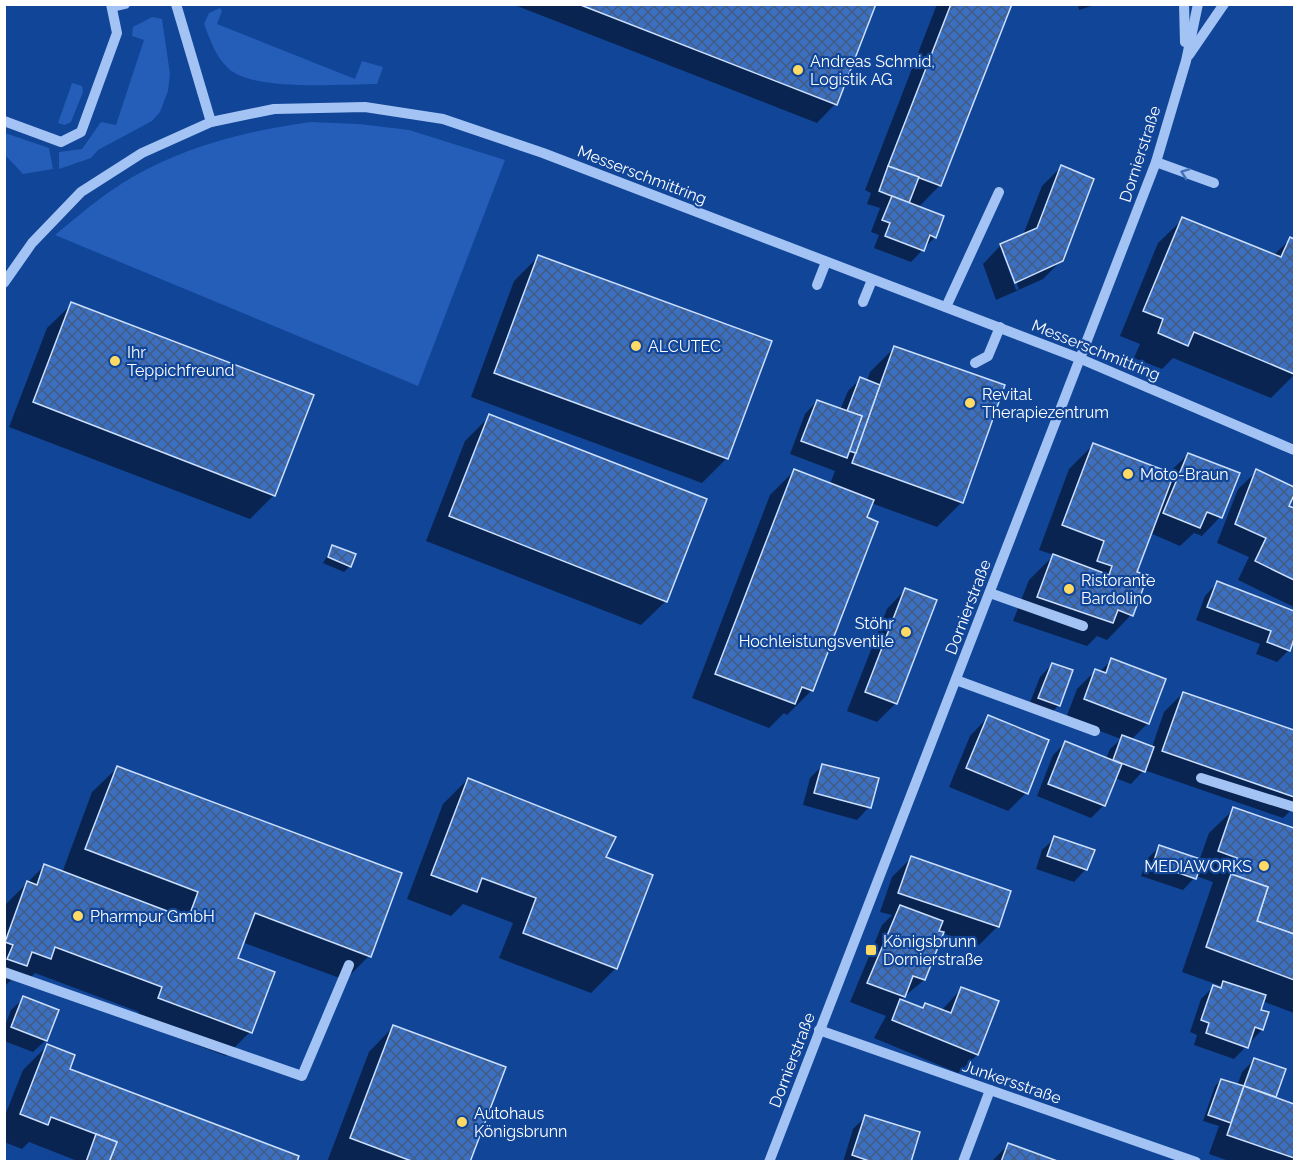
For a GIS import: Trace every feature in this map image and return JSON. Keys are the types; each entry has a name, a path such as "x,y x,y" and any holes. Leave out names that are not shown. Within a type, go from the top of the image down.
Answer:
{"street":[{"path":"4,121 61,142 81,132 117,33 111,6 125,4"},
{"path":"176,4 211,122"},
{"name":"Dornierstraße","path":"1184,4 1186,61"},
{"name":"Dornierstraße","path":"769,1161 1082,359 1156,162 1186,61 1198,4"},
{"name":"Dornierstraße","path":"1186,61 1224,4"},
{"name":"Messerschmittring","path":"4,283 32,243 81,192 142,153 211,122 274,109 365,106 443,119 543,153 1082,359 1294,448"},
{"path":"1156,162 1214,183"},
{"path":"946,307 999,192"},
{"path":"817,285 826,262"},
{"path":"863,302 872,280"},
{"path":"975,363 988,356 1000,327"},
{"path":"990,592 1083,626"},
{"path":"956,680 1095,731"},
{"path":"1201,778 1294,807"},
{"path":"4,972 302,1076 349,965"},
{"name":"Junkersstraße","path":"819,1030 1196,1161"},
{"path":"963,1161 990,1090"}],"shaded area":[{"path":"220,8 222,11 217,24 355,79 362,61 383,67 377,84 276,84 240,76 228,68 220,58 204,24 209,13"},
{"path":"152,17 162,19 170,74 168,91 160,112 152,121 98,150 91,158 59,169 59,152 82,149 101,122 116,125 144,40 132,36 133,27"},
{"path":"72,83 82,86 83,92 71,122 65,125 58,123"},
{"path":"311,122 359,124 409,130 505,160 418,386 55,235 99,200 153,166 230,138"},
{"path":"5,133 49,148 53,169 23,174 5,155"}],"building":[{"name":"Andreas Schmid, Logistik AG","path":"578,4 876,4 837,105"},
{"path":"951,4 1012,4 941,186 888,166"},
{"path":"1061,165 1094,179 1063,261 1015,283 1000,244 1037,228"},
{"path":"888,166 919,177 909,203 879,191"},
{"path":"892,196 944,216 936,238 930,235 924,251 885,236 890,223 882,220"},
{"path":"1182,217 1281,257 1290,237 1294,239 1294,374 1194,332 1188,346 1158,333 1163,319 1143,311"},
{"path":"538,255 772,341 728,459 494,373"},
{"path":"71,302 314,395 275,496 33,402"},
{"path":"894,346 1005,385 963,503 852,463"},
{"path":"860,377 880,385 856,453 849,451 862,416 847,411"},
{"path":"817,400 862,416 847,458 801,441"},
{"path":"489,414 707,499 667,602 449,516"},
{"path":"1093,443 1174,474 1137,572 1148,575 1133,616 1118,610 1113,623 1037,597 1053,554 1109,575 1112,566 1097,561 1104,541 1062,525"},
{"path":"1188,453 1240,473 1222,518 1207,512 1200,528 1163,513"},
{"path":"794,469 874,500 867,517 878,522 813,691 802,687 795,704 715,674"},
{"path":"1256,469 1294,487 1294,495 1289,506 1294,508 1294,580 1255,561 1266,538 1235,524"},
{"path":"332,545 356,554 351,567 328,557"},
{"path":"1217,581 1294,611 1294,639 1290,651 1267,642 1271,631 1207,607"},
{"path":"905,588 937,600 897,704 865,692"},
{"path":"1111,658 1166,679 1149,724 1084,699 1095,669 1106,673"},
{"path":"1052,663 1073,670 1060,706 1038,698"},
{"path":"1183,692 1294,730 1294,797 1162,751"},
{"path":"988,715 1049,740 1028,794 966,768"},
{"path":"1122,735 1154,747 1145,772 1113,760"},
{"path":"1065,741 1122,764 1105,806 1048,784"},
{"path":"822,764 879,778 871,808 814,793"},
{"path":"117,766 402,873 371,957 255,913 238,958 275,972 252,1033 158,998 162,987 55,947 51,959 32,952 27,966 7,959 13,945 5,942 27,881 37,885 44,864 188,919 198,892 85,849"},
{"path":"468,778 616,837 606,857 653,875 617,969 523,933 536,898 482,878 477,892 431,875"},
{"name":"MEDIAWORKS","path":"1233,807 1294,828 1294,934 1257,921 1268,887 1231,874 1237,858 1218,851"},
{"path":"1054,836 1095,850 1087,870 1047,856"},
{"path":"1159,845 1203,860 1196,879 1153,864"},
{"path":"911,856 1011,891 999,927 898,893"},
{"path":"1231,874 1268,887 1257,921 1294,934 1294,980 1206,947"},
{"path":"900,905 943,921 939,931 944,932 925,980 913,976 905,997 867,983"},
{"path":"1223,981 1266,995 1261,1010 1269,1012 1263,1030 1255,1027 1248,1048 1206,1033 1209,1023 1201,1020 1213,985 1221,988"},
{"path":"961,987 999,1001 978,1055 892,1020 900,999 923,1008 925,1003 951,1013"},
{"path":"23,996 59,1010 47,1041 11,1027"},
{"path":"393,1025 506,1067 470,1162 414,1162 350,1138"},
{"path":"47,1044 75,1055 70,1069 299,1156 297,1162 109,1162 117,1142 51,1117 48,1125 20,1114"},
{"path":"1254,1058 1286,1069 1276,1097 1244,1086"},
{"path":"1221,1079 1244,1086 1231,1123 1208,1115"},
{"path":"1244,1086 1294,1104 1294,1158 1227,1135"},
{"path":"865,1115 920,1132 911,1162 872,1162 852,1155"},
{"path":"96,1134 117,1142 109,1162 86,1162"},
{"path":"1008,1143 1060,1162 1001,1162"}],"place":[{"name":"Andreas Schmid, Logistik AG","path":"798,70"},
{"name":"ALCUTEC","path":"636,346"},
{"name":"Ihr Teppichfreund","path":"115,361"},
{"name":"Revital Therapiezentrum","path":"970,403"},
{"name":"Moto-Braun","path":"1128,474"},
{"name":"Ristorante Bardolino","path":"1069,589"},
{"name":"Stöhr Hochleistungsventile","path":"906,632"},
{"name":"MEDIAWORKS","path":"1264,866"},
{"name":"Pharmpur GmbH","path":"78,916"},
{"name":"Königsbrunn Dornierstraße","path":"871,950"},
{"name":"Autohaus Königsbrunn","path":"462,1122"}]}
